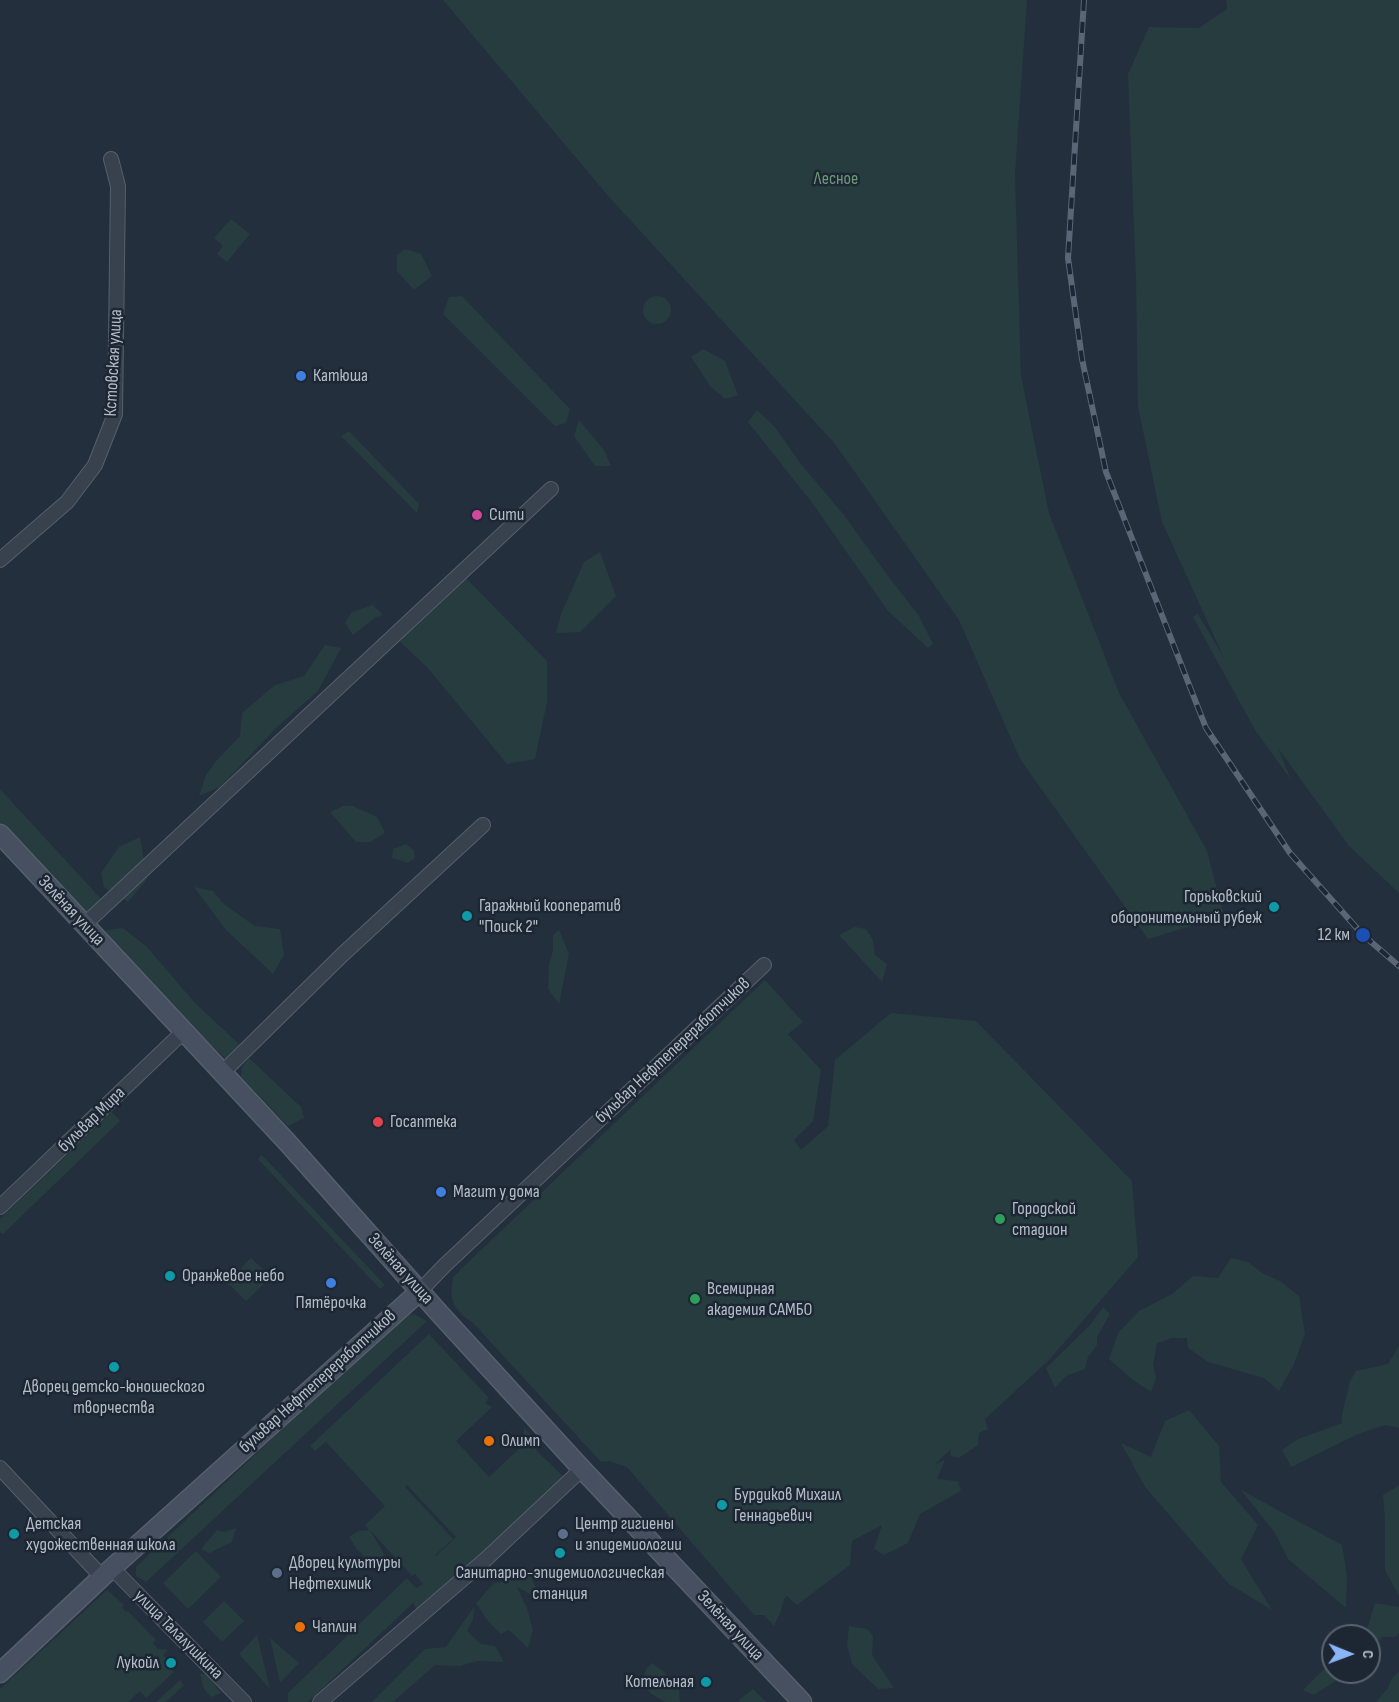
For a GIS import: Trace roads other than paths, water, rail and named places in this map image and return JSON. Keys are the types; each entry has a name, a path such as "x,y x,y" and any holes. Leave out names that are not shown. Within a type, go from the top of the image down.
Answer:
{"main road":[{"name":"Зелёная улица","path":"0,834 287,1142 582,1469 802,1702"},
{"name":"бульвар Нефтепереработчиков","path":"0,1673 107,1573 420,1291"}],"street":[{"name":"Кстовская улица","path":"0,560 67,502 95,465 115,414 118,186 111,159"},
{"path":"84,925 550,489"},
{"path":"222,1073 342,955 483,825"},
{"name":"бульвар Нефтепереработчиков","path":"420,1291 764,965"},
{"name":"бульвар Мира","path":"0,1207 183,1032"},
{"path":"0,1468 107,1573"},
{"path":"320,1702 486,1559 582,1469"},
{"name":"улица Талалушкина","path":"107,1573 243,1702"}],"railway":[{"path":"1084,0 1068,258 1082,359 1106,472 1206,728 1290,853 1363,935 1399,966"}],"place":[{"name":"Катюша","path":"301,376"},
{"name":"Сити","path":"477,515"},
{"name":"Горьковский оборонительный рубеж","path":"1274,907"},
{"name":"Гаражный кооператив \"Поиск 2\"","path":"467,916"},
{"name":"12 км","path":"1363,935"},
{"name":"Госаптека","path":"378,1122"},
{"name":"Магит у дома","path":"441,1192"},
{"name":"Городской стадион","path":"1000,1219"},
{"name":"Оранжевое небо","path":"170,1276"},
{"name":"Пятёрочка","path":"331,1283"},
{"name":"Всемирная академия САМБО","path":"695,1299"},
{"name":"Дворец детско-юношеского творчества","path":"114,1367"},
{"name":"Олимп","path":"489,1441"},
{"name":"Бурдиков Михаил Геннадьевич","path":"722,1505"},
{"name":"Детская художественная школа","path":"14,1534"},
{"name":"Центр гигиены и эпидемиологии","path":"563,1534"},
{"name":"Санитарно-эпидемиологическая станция","path":"560,1553"},
{"name":"Дворец культуры Нефтехимик","path":"277,1573"},
{"name":"Чаплин","path":"300,1627"},
{"name":"Лукойл","path":"171,1663"},
{"name":"Котельная","path":"706,1682"}],"park label":[{"name":"Лесное","path":"836,179"}]}
